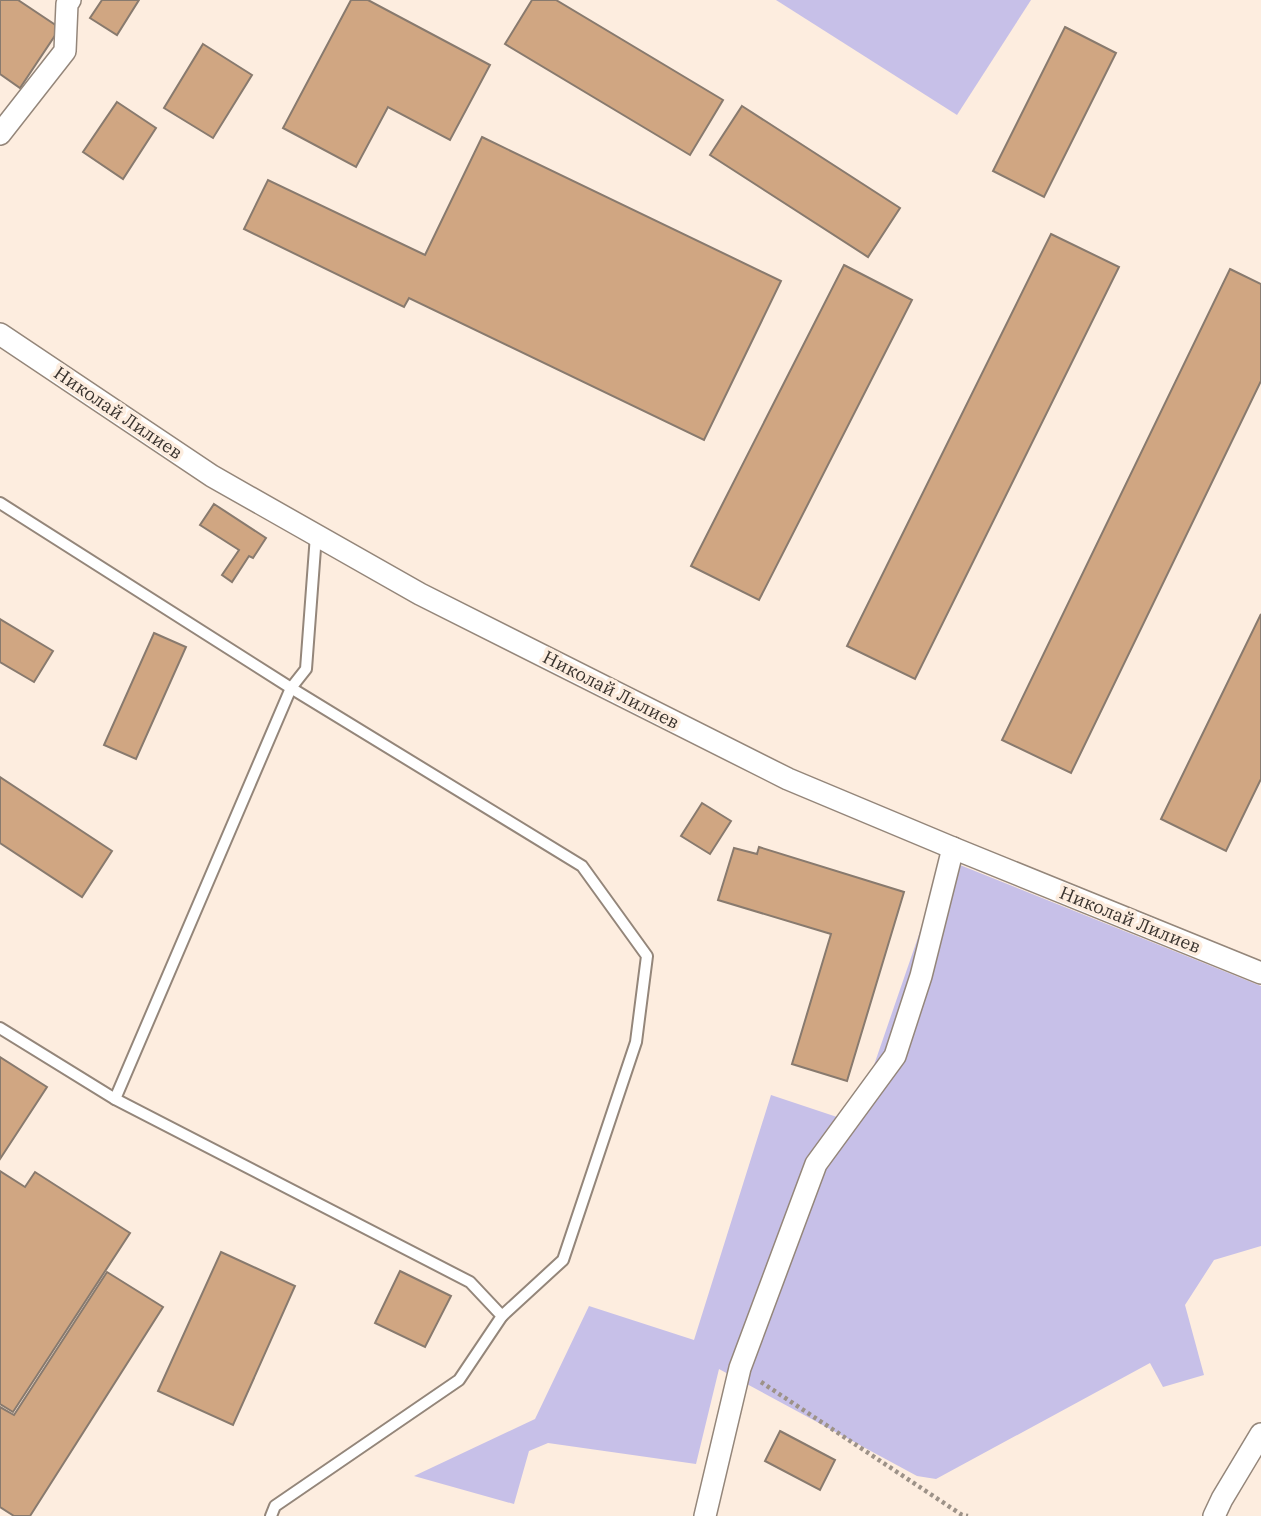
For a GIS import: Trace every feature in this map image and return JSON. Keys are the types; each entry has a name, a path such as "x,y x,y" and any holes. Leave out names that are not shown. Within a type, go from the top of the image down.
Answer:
{"street":[{"path":"0,135 65,51 67,4 70,0"},
{"name":"Николай Лилиев","path":"0,334 212,476 420,594 788,779 1261,973"},
{"path":"705,1516 740,1368 816,1164 895,1056 921,976 953,848"},
{"path":"1214,1516 1261,1434"}],"lane":[{"path":"0,503 291,688 582,866 647,956 636,1042 563,1260 502,1316 459,1380 275,1506 271,1516"},
{"path":"115,1099 291,688 306,670 316,535"},
{"path":"0,1028 115,1099 470,1282 502,1316"}],"path":[{"path":"740,1368 962,1516 968,1516"}],"shaded area":[{"path":"776,0 1031,0 957,115"},
{"path":"945,859 1261,986 1261,1246 1214,1260 1185,1305 1204,1375 1163,1387 1150,1363 936,1479 917,1476 719,1369 696,1464 548,1443 529,1451 514,1504 414,1476 535,1419 589,1306 694,1340 771,1095 837,1117 863,1097"}],"building":[{"path":"0,0 18,0 60,28 20,88 0,74"},
{"path":"102,0 139,0 117,35 90,18"},
{"path":"351,0 368,0 490,65 450,140 388,107 356,167 283,128"},
{"path":"532,0 556,0 723,100 690,155 505,44"},
{"path":"1065,27 1116,53 1044,197 993,171"},
{"path":"203,44 252,75 213,138 164,108"},
{"path":"117,102 156,128 123,179 83,152"},
{"path":"742,106 900,208 868,257 710,155"},
{"path":"482,137 781,281 704,440 409,298 404,307 244,229 268,180 425,255"},
{"path":"1051,234 1119,267 915,679 847,646"},
{"path":"844,265 912,300 759,600 691,566"},
{"path":"1230,269 1261,284 1261,381 1071,773 1002,740"},
{"path":"214,504 266,538 253,558 249,556 232,582 222,575 239,550 200,525"},
{"path":"1261,614 1261,779 1226,851 1161,819"},
{"path":"0,619 53,651 34,682 0,662"},
{"path":"154,633 186,647 136,759 104,745"},
{"path":"0,777 112,851 82,897 0,843"},
{"path":"702,803 731,821 710,854 681,836"},
{"path":"759,847 904,892 847,1081 792,1064 831,934 718,900 734,848 757,854"},
{"path":"0,1057 47,1087 0,1159"},
{"path":"0,1171 25,1187 35,1172 130,1233 13,1412 0,1404"},
{"path":"221,1252 295,1286 233,1425 158,1391"},
{"path":"400,1271 451,1296 425,1347 375,1323"},
{"path":"107,1272 163,1307 30,1516 14,1516 0,1507 0,1407 14,1415"},
{"path":"780,1431 835,1460 820,1490 765,1461"}]}
